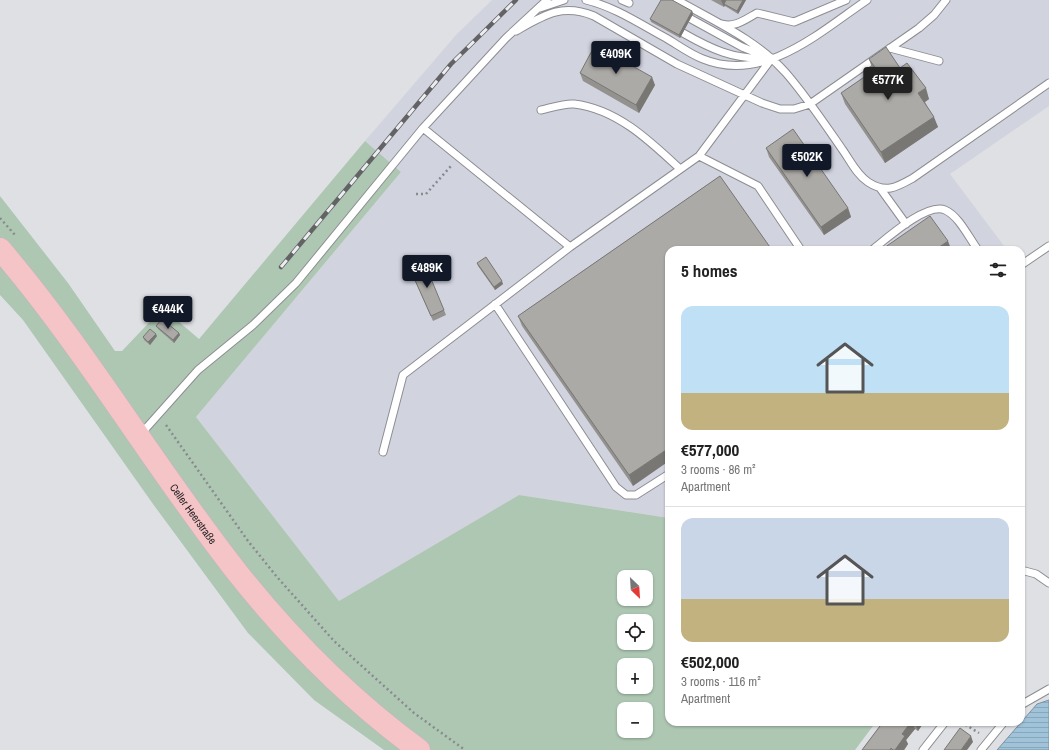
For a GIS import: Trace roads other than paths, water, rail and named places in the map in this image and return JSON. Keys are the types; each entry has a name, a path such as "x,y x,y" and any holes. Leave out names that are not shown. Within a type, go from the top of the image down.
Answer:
{"main road":[{"name":"Celler Heerstraße","path":"8,243 69,339 241,576 295,638 360,703 419,750"}],"lane":[{"path":"139,437 198,370 253,325 296,283 423,128 506,38 534,10 547,0"},
{"path":"534,10 551,0"},
{"path":"534,10 564,0"},
{"path":"586,0 622,13 703,59 721,64 743,66 760,63 794,50 867,0"},
{"path":"677,0 746,40 772,58 810,104 858,172 868,182 880,188 894,188 913,178 1049,83"},
{"path":"714,21 728,26 738,24 757,13 794,22 846,0"},
{"path":"506,38 539,18 553,12 568,10 582,11 594,16 677,64 744,95 780,109 794,109 810,104 890,48 924,23 946,0"},
{"path":"691,19 742,48 772,58"},
{"path":"683,33 724,53 749,59 772,58"},
{"path":"890,48 939,60"},
{"path":"383,452 403,375 570,247 699,156 772,58"},
{"path":"541,110 573,104 606,113 641,133 680,169"},
{"path":"423,128 570,247"},
{"path":"699,156 758,186 798,246"},
{"path":"880,188 906,224"},
{"path":"877,246 926,211 937,208 945,210 955,218 975,246"},
{"path":"1025,262 1049,246"},
{"path":"495,304 616,487 626,495 636,495 665,477"},
{"path":"1025,571 1036,574 1049,583"},
{"path":"1025,703 1049,689"},
{"path":"923,750 942,726"},
{"path":"981,750 1000,726"}],"water":[{"path":"1049,700 1049,750 997,750 1018,726 1025,726 1025,718 1037,704"}],"railway":[{"path":"281,267 451,64 516,0"}]}
